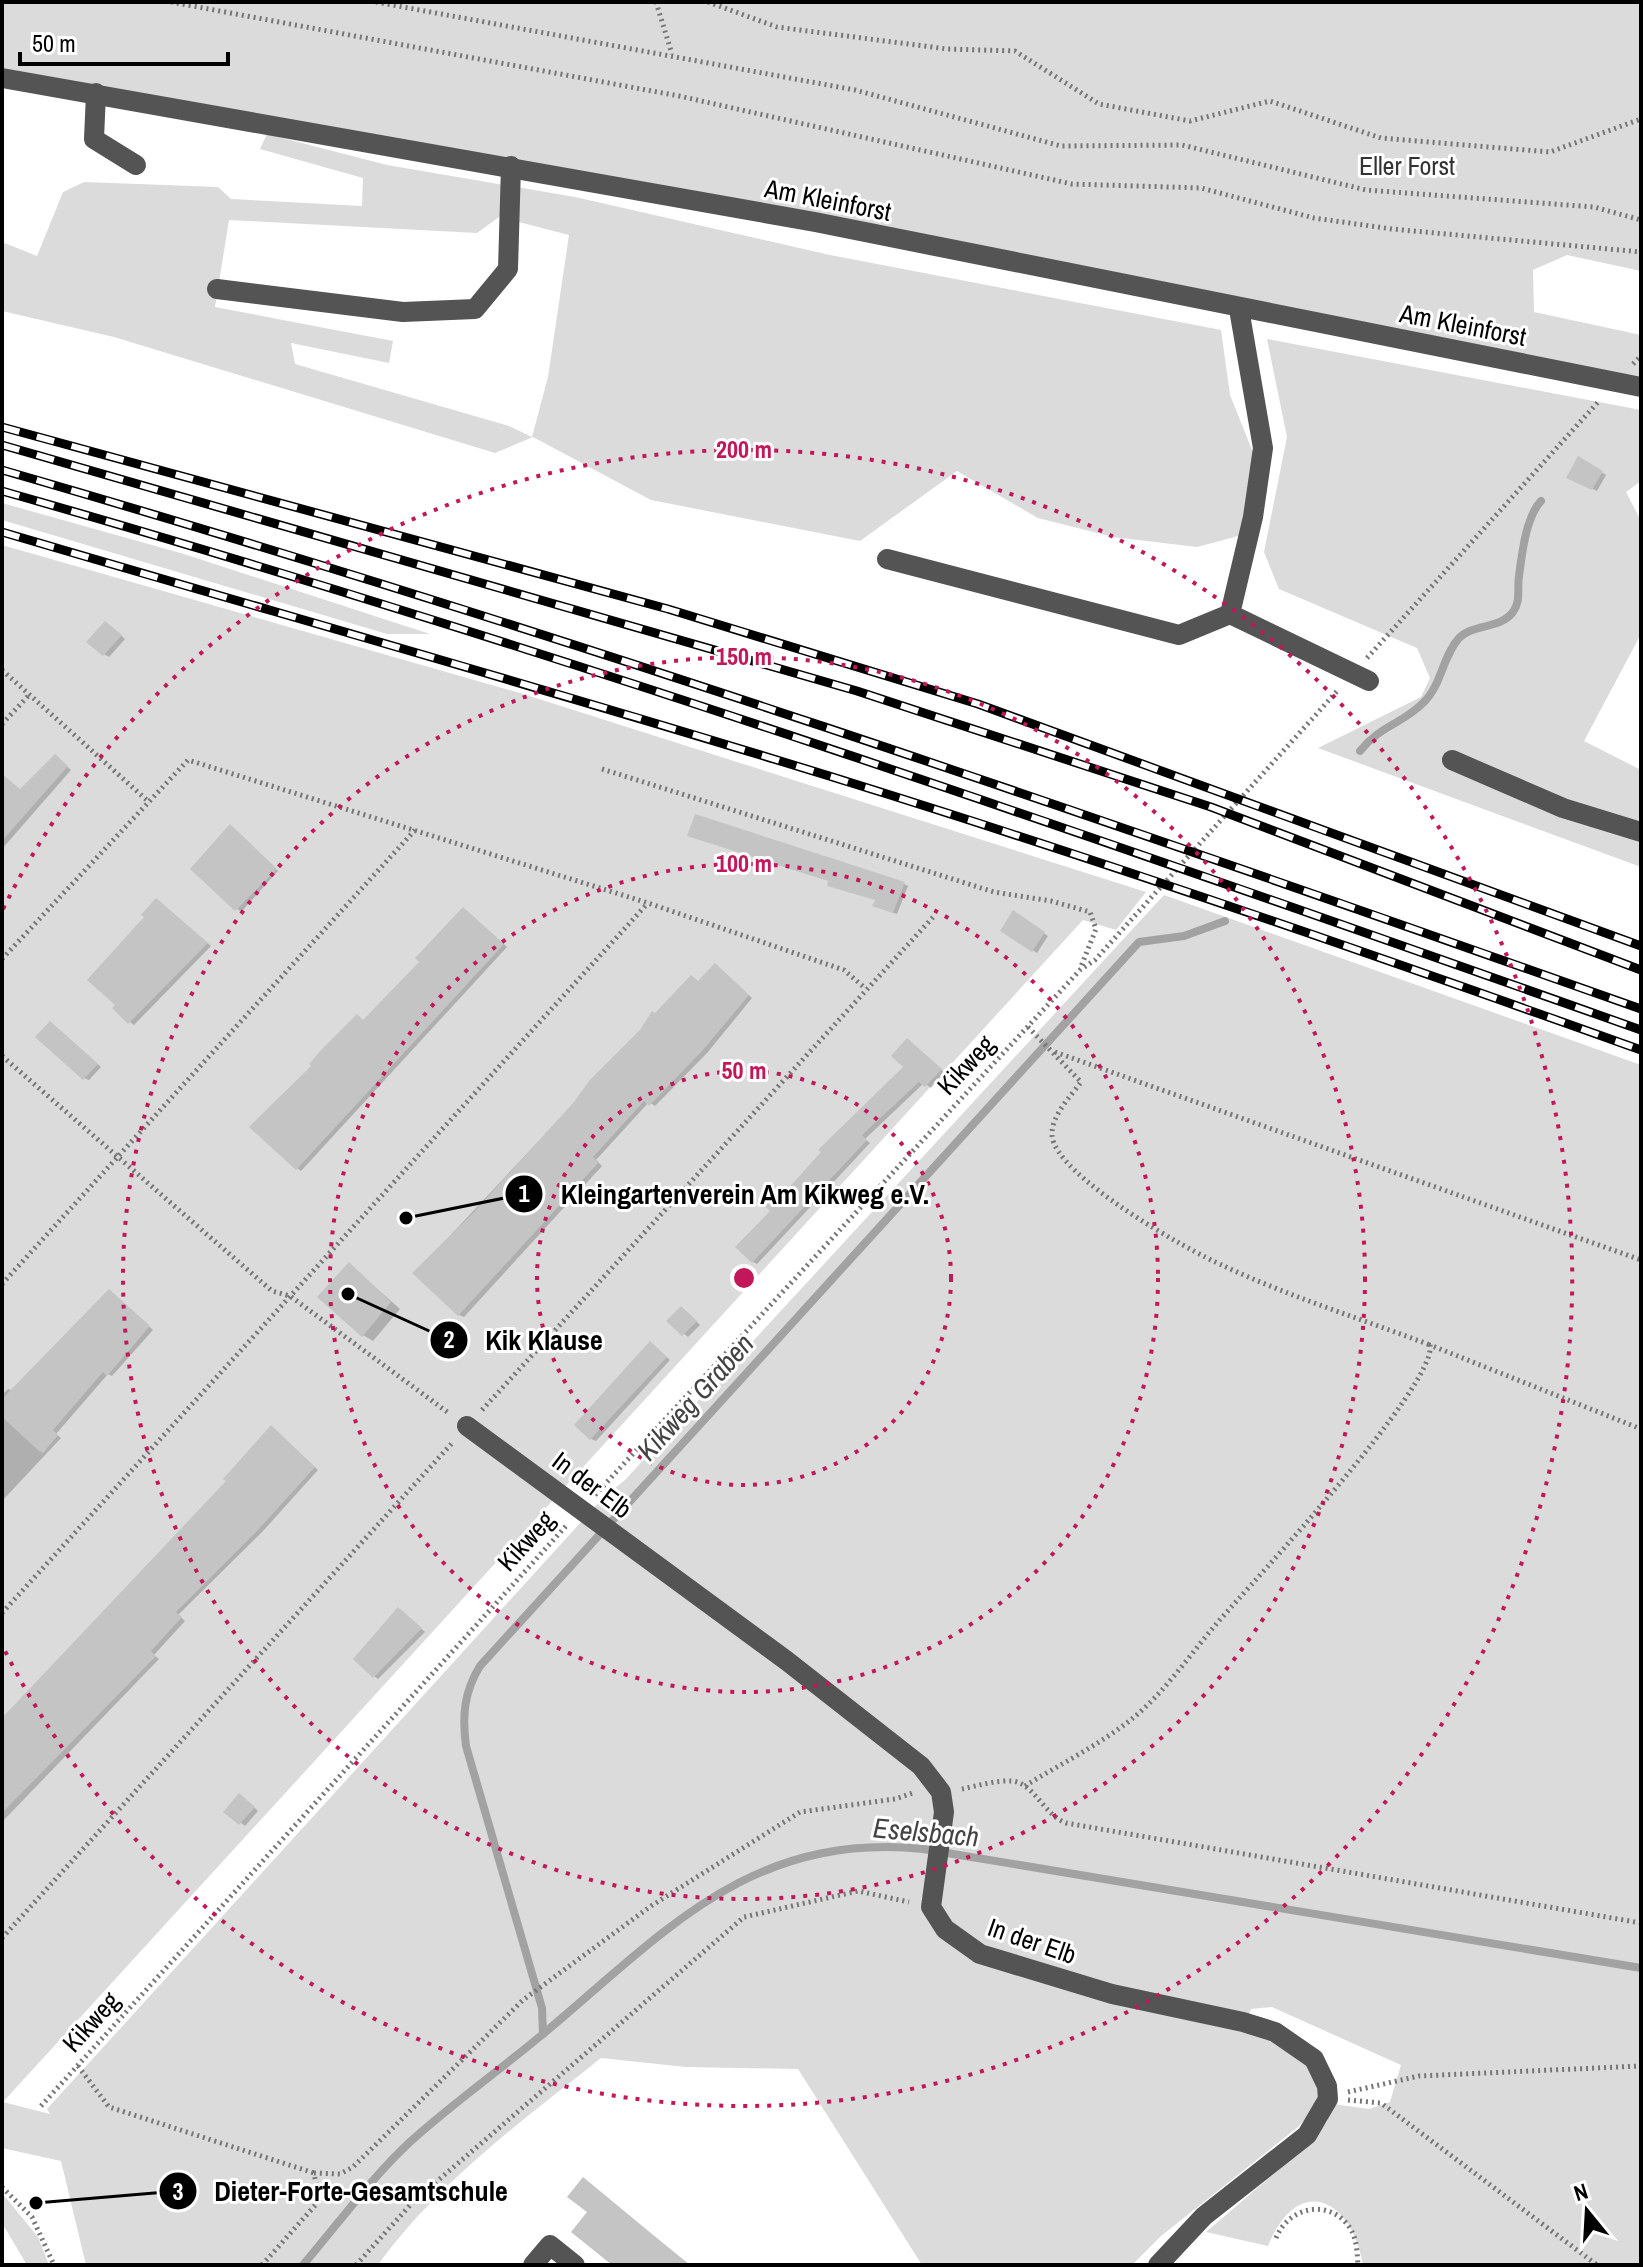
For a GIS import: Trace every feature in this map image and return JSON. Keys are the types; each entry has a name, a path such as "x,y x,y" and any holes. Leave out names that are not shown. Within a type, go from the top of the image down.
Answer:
{"street":[{"name":"Am Kleinforst","path":"2,78 815,222 1641,387"},
{"path":"96,93 94,139 136,165"},
{"path":"217,289 403,312 475,309 508,269 511,166"},
{"path":"1230,614 1253,517 1263,448 1239,309"},
{"path":"887,559 1179,635 1230,614 1369,681"},
{"path":"1452,760 1563,808 1641,832"},
{"name":"In der Elb","path":"467,1426 898,1746 939,1788"},
{"path":"931,1907 943,1821 939,1788"},
{"name":"In der Elb","path":"931,1907 945,1929 980,1954 1112,1994 1275,2032 1314,2059 1327,2086 1328,2099"},
{"path":"1158,2265 1204,2216 1297,2146 1321,2116 1328,2099"},
{"path":"533,2265 550,2245 575,2265"}],"path":[{"path":"171,2 679,96 1072,184 1201,188 1314,218 1392,229 1641,252"},
{"path":"376,2 855,90 1061,146 1182,145 1366,190 1594,207 1641,220"},
{"path":"656,2 672,54"},
{"path":"708,2 777,27 947,49 1015,51 1099,104 1190,121 1270,101 1381,138 1550,152 1641,119"},
{"path":"1543,463 1600,400"},
{"path":"2,670 149,802"},
{"path":"2,724 29,695"},
{"path":"2,959 188,760 648,903 844,970 865,988"},
{"path":"602,769 994,892 1051,901 1090,912 1096,929 1080,970"},
{"path":"2,1284 415,830"},
{"path":"2,1613 648,903"},
{"name":"Kikweg","path":"41,2106 587,1515 1080,970 1095,960 1145,904"},
{"path":"1028,1027 1081,1082 1058,1114 1052,1134 1060,1155 1108,1200 1222,1266 1641,1429"},
{"path":"1055,1052 1641,1260"},
{"path":"2,1056 272,1291 290,1296 467,1426"},
{"path":"1025,1786 1134,1717 1292,1543 1349,1472 1422,1372 1432,1353 1430,1345"},
{"path":"78,2066 109,2107 314,2173 340,2174 353,2167 523,2000 551,1977 651,1906 800,1812 895,1799 939,1788 1012,1781 1025,1786 1046,1811 1066,1823 1641,1923"},
{"path":"356,2265 413,2202 744,1917 858,1891 931,1907"},
{"path":"1328,2099 1391,2080 1419,2076 1641,2066"},
{"path":"1328,2099 1381,2103 1597,2265"},
{"path":"262,2265 319,2201 314,2173"},
{"path":"2,2187 32,2217 54,2265"},
{"path":"1276,2238 1288,2218 1299,2211 1327,2210 1349,2226 1354,2236 1358,2265"}],"green space":[{"name":"Eller Forst","path":"2,2 1641,2 1641,271 1567,255 1533,270 1534,312 1641,335 1641,379 2,70"},
{"path":"267,134 387,165 575,197 830,255 1221,330 1230,395 1254,455 1242,535 1197,547 1113,537 1038,518 957,471 860,541 651,500 533,437 495,453 114,337 2,311 2,242 37,256 63,192 84,182 218,187 231,199 362,206 363,178 260,149","holes":["499,217 569,235 548,377 532,437 509,426 295,364 291,343 389,363 393,341 215,307 229,220 477,233"]},
{"path":"1267,339 1641,410 1641,481 1626,492 1641,521 1641,634 1584,741 1641,770 1641,867 1318,748 1421,697 1430,678 1417,648 1279,589 1264,552 1287,437"},
{"path":"2,503 184,554 430,634 387,634 2,520"},
{"path":"2,545 520,693 1146,892 1116,930 1083,920 3,2102 50,2114 47,2109 602,1499 625,1480 1164,895 1641,1065 1641,2265 1363,2265 1357,2241 1347,2223 1335,2210 1322,2203 1308,2202 1293,2209 1280,2223 1268,2246 1206,2232 1303,2149 1327,2122 1333,2104 1369,2109 1390,2102 1401,2065 1272,2007 1251,2009 1248,2019 980,1952 948,1929 938,1898 921,1898 942,1930 978,1957 1276,2039 1314,2068 1320,2085 1319,2104 1298,2127 1161,2236 1132,2265 922,2265 798,2069 686,2067 601,2058 482,2154 427,2206 378,2265 86,2265 61,2161 2,2148"},
{"path":"2,2193 38,2237 49,2265 27,2265 2,2223"}],"building":[{"path":"1578,456 1603,471 1592,490 1566,478"},
{"path":"105,621 122,635 103,656 86,642"},
{"path":"55,754 68,766 2,841 2,774 20,789"},
{"path":"695,814 905,882 893,913 872,906 875,900 827,886 828,881 687,836"},
{"path":"230,824 274,866 275,871 235,911 190,869"},
{"path":"156,898 208,943 128,1024 112,1008 115,1005 87,980 144,917 141,915"},
{"path":"463,907 504,944 296,1170 249,1127 311,1066 309,1064 323,1048 357,1014 363,1020 419,962 415,958"},
{"path":"1013,910 1045,932 1032,952 1000,931"},
{"path":"715,963 749,995 703,1050 649,1106 644,1101 593,1157 599,1162 458,1316 412,1273 473,1213 574,1102 589,1081 640,1030 652,1011 655,1013 691,975 698,981"},
{"path":"50,1021 98,1064 83,1080 35,1037"},
{"path":"907,1038 942,1069 925,1087 919,1082 862,1135 867,1140 752,1263 735,1247 770,1211 761,1202 776,1185 784,1193 821,1152 818,1150 903,1067 891,1056"},
{"path":"349,1262 391,1302 362,1337 317,1297"},
{"path":"109,1289 150,1326 107,1376 103,1372 53,1430 58,1435 43,1453 2,1417 2,1399"},
{"path":"681,1306 697,1321 682,1336 666,1321"},
{"path":"650,1341 667,1357 590,1440 574,1425"},
{"path":"271,1425 315,1467 259,1529 176,1612 182,1617 151,1651 156,1656 2,1813 2,1718 226,1481 223,1479"},
{"path":"398,1607 422,1628 373,1678 353,1659"},
{"path":"239,1793 255,1807 239,1825 223,1812"},
{"path":"583,2177 690,2265 612,2265 571,2232 587,2212 567,2197"}],"waterway":[{"name":"Kikweg Graben","path":"1360,751 1376,735 1423,703 1459,638 1472,630 1501,622 1513,612 1518,599 1526,536 1541,501"},
{"name":"Kikweg Graben","path":"543,2034 542,2008 466,1746 466,1704 470,1685 480,1666 1139,942 1184,936 1225,921"},
{"name":"Eselsbach","path":"303,2265 368,2186 411,2141 671,1926 714,1897 759,1873 808,1856 862,1848 923,1849 1641,1968"}],"railway":[{"path":"2,427 668,609 978,704 1641,946"},
{"path":"2,445 857,691 1211,807 1641,970"},
{"path":"2,470 415,594 825,727 1641,1009"},
{"path":"2,491 416,614 826,747 1641,1030"},
{"path":"2,532 642,719 954,815 1250,913 1641,1050"}],"place":[{"name":"Kleingartenverein Am Kikweg e.V.","path":"406,1218"},
{"name":"Kik Klause","path":"348,1294"},
{"name":"Dieter-Forte-Gesamtschule","path":"36,2203"}]}
